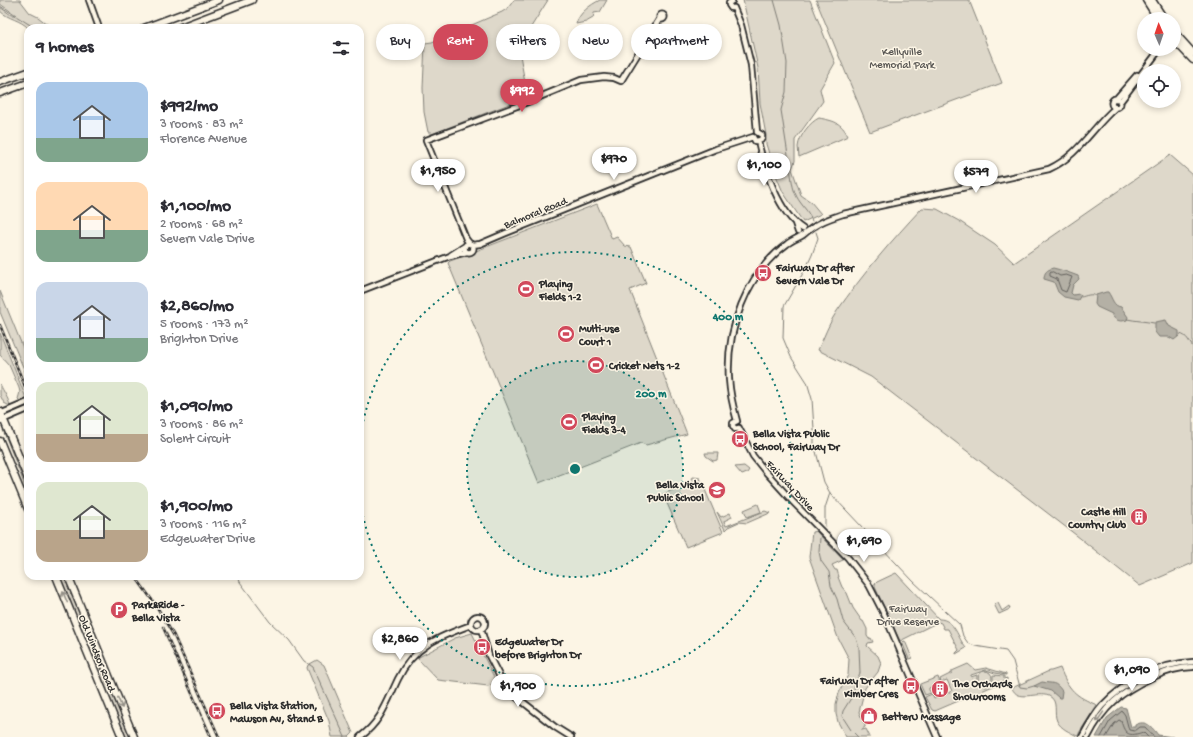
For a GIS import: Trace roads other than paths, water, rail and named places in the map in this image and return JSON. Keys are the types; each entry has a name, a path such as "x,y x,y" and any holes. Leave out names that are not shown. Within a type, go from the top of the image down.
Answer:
{"main road":[{"path":"155,24 219,0"},
{"path":"189,24 252,0"},
{"path":"1146,0 1154,12"},
{"path":"1152,0 1160,12"},
{"path":"1181,40 1193,53"},
{"path":"1181,47 1193,60"},
{"path":"0,82 24,73"},
{"path":"0,93 24,84"},
{"path":"1,416 24,470"},
{"path":"0,442 24,499"},
{"name":"Old Windsor Road","path":"58,580 122,737"},
{"name":"Old Windsor Road","path":"70,580 134,737"}],"street":[{"path":"89,0 98,24"},
{"path":"732,0 736,3 734,8 741,25 751,65 757,132 753,137 754,140 758,141 767,171 785,210 801,232 836,216 1049,169 1062,162 1073,153 1114,106"},
{"path":"467,252 465,249 470,246 426,140 525,103 581,80 604,77 614,78 621,82 660,18"},
{"path":"1114,106 1112,101 1118,100 1154,56"},
{"path":"1114,106 1119,107 1118,100"},
{"path":"757,132 761,134 762,137 758,141"},
{"name":"Balmoral Road","path":"364,289 723,146 753,137"},
{"name":"Fairway Drive","path":"801,232 774,255 756,278 741,305 734,325 729,358 731,396 737,421 734,422 733,426 735,429 739,428 764,471 848,558 869,585 886,618 937,737"},
{"name":"Balmoral Road","path":"450,256 472,252 470,246"},
{"path":"1,416 24,404"},
{"path":"1,416 24,410"},
{"path":"477,616 480,616 485,622 485,626 480,629 474,629 471,621 477,616"},
{"path":"360,737 378,721 398,678 408,662 419,651 437,638 472,625"},
{"path":"480,629 489,656 502,683 514,695 571,737"},
{"path":"1082,737 1092,719 1103,705 1124,687 1163,668 1177,663 1193,662"},
{"path":"1088,737 1094,726 1108,708 1128,690 1169,671 1193,667"}],"water":[{"path":"1053,268 1078,276 1079,279 1073,285 1071,293 1073,295 1081,295 1078,300 1064,297 1058,292 1054,282 1044,279 1046,272"},
{"path":"1108,292 1116,305 1121,307 1128,317 1127,320 1117,320 1112,316 1112,314 1097,307 1095,304 1096,295"},
{"path":"1166,320 1169,326 1179,331 1179,336 1174,340 1169,337 1159,337 1155,332 1155,322"},
{"path":"1042,682 1057,686 1062,691 1061,698 1051,691 1034,686"},
{"path":"1121,707 1126,708 1131,727 1135,727 1135,725 1139,723 1146,723 1158,735 1173,737 1096,737 1107,718"}],"waterway":[{"path":"774,0 781,25 787,63 786,92 781,110 792,184 794,192 812,221"},
{"path":"0,6 29,24"},
{"path":"816,232 818,238 812,255 784,306 783,338 791,357 807,382 812,399 814,444 824,482 830,493 913,581 960,625 963,636 968,643 975,646 1006,651 1013,661 1020,687 1027,688 1034,686"},
{"path":"1081,297 1090,295 1096,296"},
{"path":"1127,319 1154,323"},
{"path":"1180,334 1186,337 1193,347"},
{"path":"825,526 825,508 830,493"},
{"path":"820,538 819,552 821,561 829,572 831,586 837,599 843,621 856,638 859,648 860,673 855,684 853,695 843,711 842,716 851,730 858,737"},
{"path":"239,580 270,622 289,640 304,661 313,667 345,737"}],"railway":[{"path":"0,325 24,384"},
{"path":"138,580 157,607 174,636 219,737"},
{"path":"163,627 211,737"}],"place":[{"name":"Fairway Dr after Severn Vale Dr","path":"763,273"},
{"name":"Playing Fields 1-2","path":"526,289"},
{"name":"Multi-use Court 1","path":"566,334"},
{"name":"Cricket Nets 1-2","path":"596,365"},
{"name":"Playing Fields 3-4","path":"569,422"},
{"name":"Bella Vista Public School, Fairway Dr","path":"740,439"},
{"name":"Bella Vista Public School","path":"717,490"},
{"name":"Castle Hill Country Club","path":"1139,517"},
{"name":"Park&Ride - Bella Vista","path":"119,610"},
{"name":"Edgewater Dr before Brighton Dr","path":"482,647"},
{"name":"Fairway Dr after Kimber Cres","path":"911,686"},
{"name":"The Orchards Showrooms","path":"940,689"},
{"name":"Bella Vista Station, Mawson Av, Stand B","path":"217,711"},
{"name":"BetterU Massage","path":"869,716"}],"park label":[{"name":"Kellyville Memorial Park","path":"902,57"},
{"name":"Fairway Drive Reserve","path":"908,614"}]}
